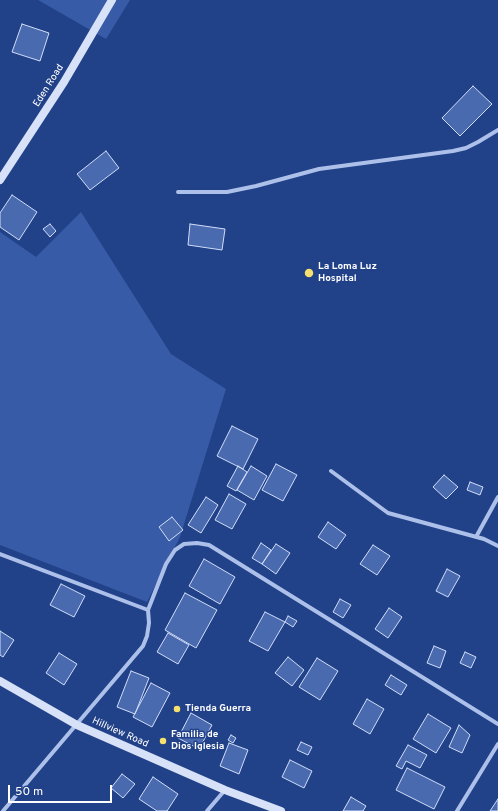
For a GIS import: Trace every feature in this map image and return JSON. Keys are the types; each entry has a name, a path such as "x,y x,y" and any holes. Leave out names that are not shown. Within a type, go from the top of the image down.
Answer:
{"street":[{"name":"Eden Road","path":"0,180 64,82 112,0"},
{"path":"178,192 227,192 256,186 319,168 453,151 466,148 498,130"},
{"path":"331,471 388,513 476,537 498,546"},
{"path":"476,537 498,497"},
{"path":"3,811 143,646 147,636 149,623 148,610 166,564 175,550 184,544 197,542 209,545 498,724"},
{"path":"0,554 148,610"},
{"name":"Hillview Road","path":"0,681 77,725 225,790 281,811"},
{"path":"457,811 498,744"},
{"path":"207,811 225,790"}],"shaded area":[{"path":"38,0 130,0 106,39"},
{"path":"81,212 171,354 226,389 180,537 147,602 0,545 0,232 36,257"}],"building":[{"path":"22,24 49,33 40,61 12,52"},
{"path":"473,86 492,104 460,136 442,118"},
{"path":"106,151 119,168 90,190 77,174"},
{"path":"12,195 37,212 19,240 0,227 0,213"},
{"path":"50,224 56,231 50,237 43,229"},
{"path":"190,224 225,229 222,250 188,245"},
{"path":"232,426 258,439 243,469 217,456"},
{"path":"276,464 297,475 283,501 262,490"},
{"path":"238,466 247,472 236,491 227,486"},
{"path":"251,466 267,476 254,500 237,490"},
{"path":"444,475 458,487 446,499 433,487"},
{"path":"470,482 483,487 480,495 467,490"},
{"path":"229,494 246,504 232,529 215,520"},
{"path":"206,497 218,505 201,533 188,525"},
{"path":"172,517 183,530 169,541 159,527"},
{"path":"328,522 346,535 336,549 318,537"},
{"path":"261,543 271,550 262,564 252,558"},
{"path":"276,544 290,553 276,574 262,564"},
{"path":"373,545 390,556 377,575 360,564"},
{"path":"204,559 235,577 220,604 189,586"},
{"path":"447,569 460,576 448,597 436,591"},
{"path":"61,584 85,596 74,617 50,605"},
{"path":"185,593 217,610 196,648 165,630"},
{"path":"340,599 351,605 343,618 333,612"},
{"path":"389,608 402,617 388,638 375,629"},
{"path":"265,612 285,622 268,651 249,641"},
{"path":"288,616 297,621 293,627 285,622"},
{"path":"0,631 14,640 3,657 0,655"},
{"path":"168,633 189,645 178,664 157,652"},
{"path":"434,646 446,651 440,668 427,663"},
{"path":"465,652 476,657 471,668 460,663"},
{"path":"59,653 77,664 64,685 46,673"},
{"path":"288,657 304,670 292,686 275,673"},
{"path":"317,658 338,671 320,700 299,687"},
{"path":"131,671 149,678 135,714 117,707"},
{"path":"391,675 407,685 401,695 385,685"},
{"path":"151,683 170,693 152,727 133,717"},
{"path":"367,699 384,709 370,734 353,724"},
{"path":"191,713 212,725 199,749 178,738"},
{"path":"428,714 451,728 436,753 413,739"},
{"path":"459,725 470,735 462,753 449,747"},
{"path":"231,735 236,738 233,743 228,740"},
{"path":"301,742 312,747 308,755 297,750"},
{"path":"229,743 248,750 239,774 220,766"},
{"path":"408,745 427,755 420,768 406,761 402,769 396,766"},
{"path":"290,760 312,771 304,788 282,777"},
{"path":"407,768 445,787 434,809 396,790"},
{"path":"122,774 135,784 123,798 111,788"},
{"path":"153,777 178,794 167,811 157,811 139,799"},
{"path":"351,797 366,806 363,811 343,811"},
{"path":"498,799 498,811 490,811"}],"place":[{"name":"La Loma Luz Hospital","path":"309,273"},
{"name":"Tienda Guerra","path":"177,709"},
{"name":"Familia de Dios Iglesia","path":"163,741"}]}
